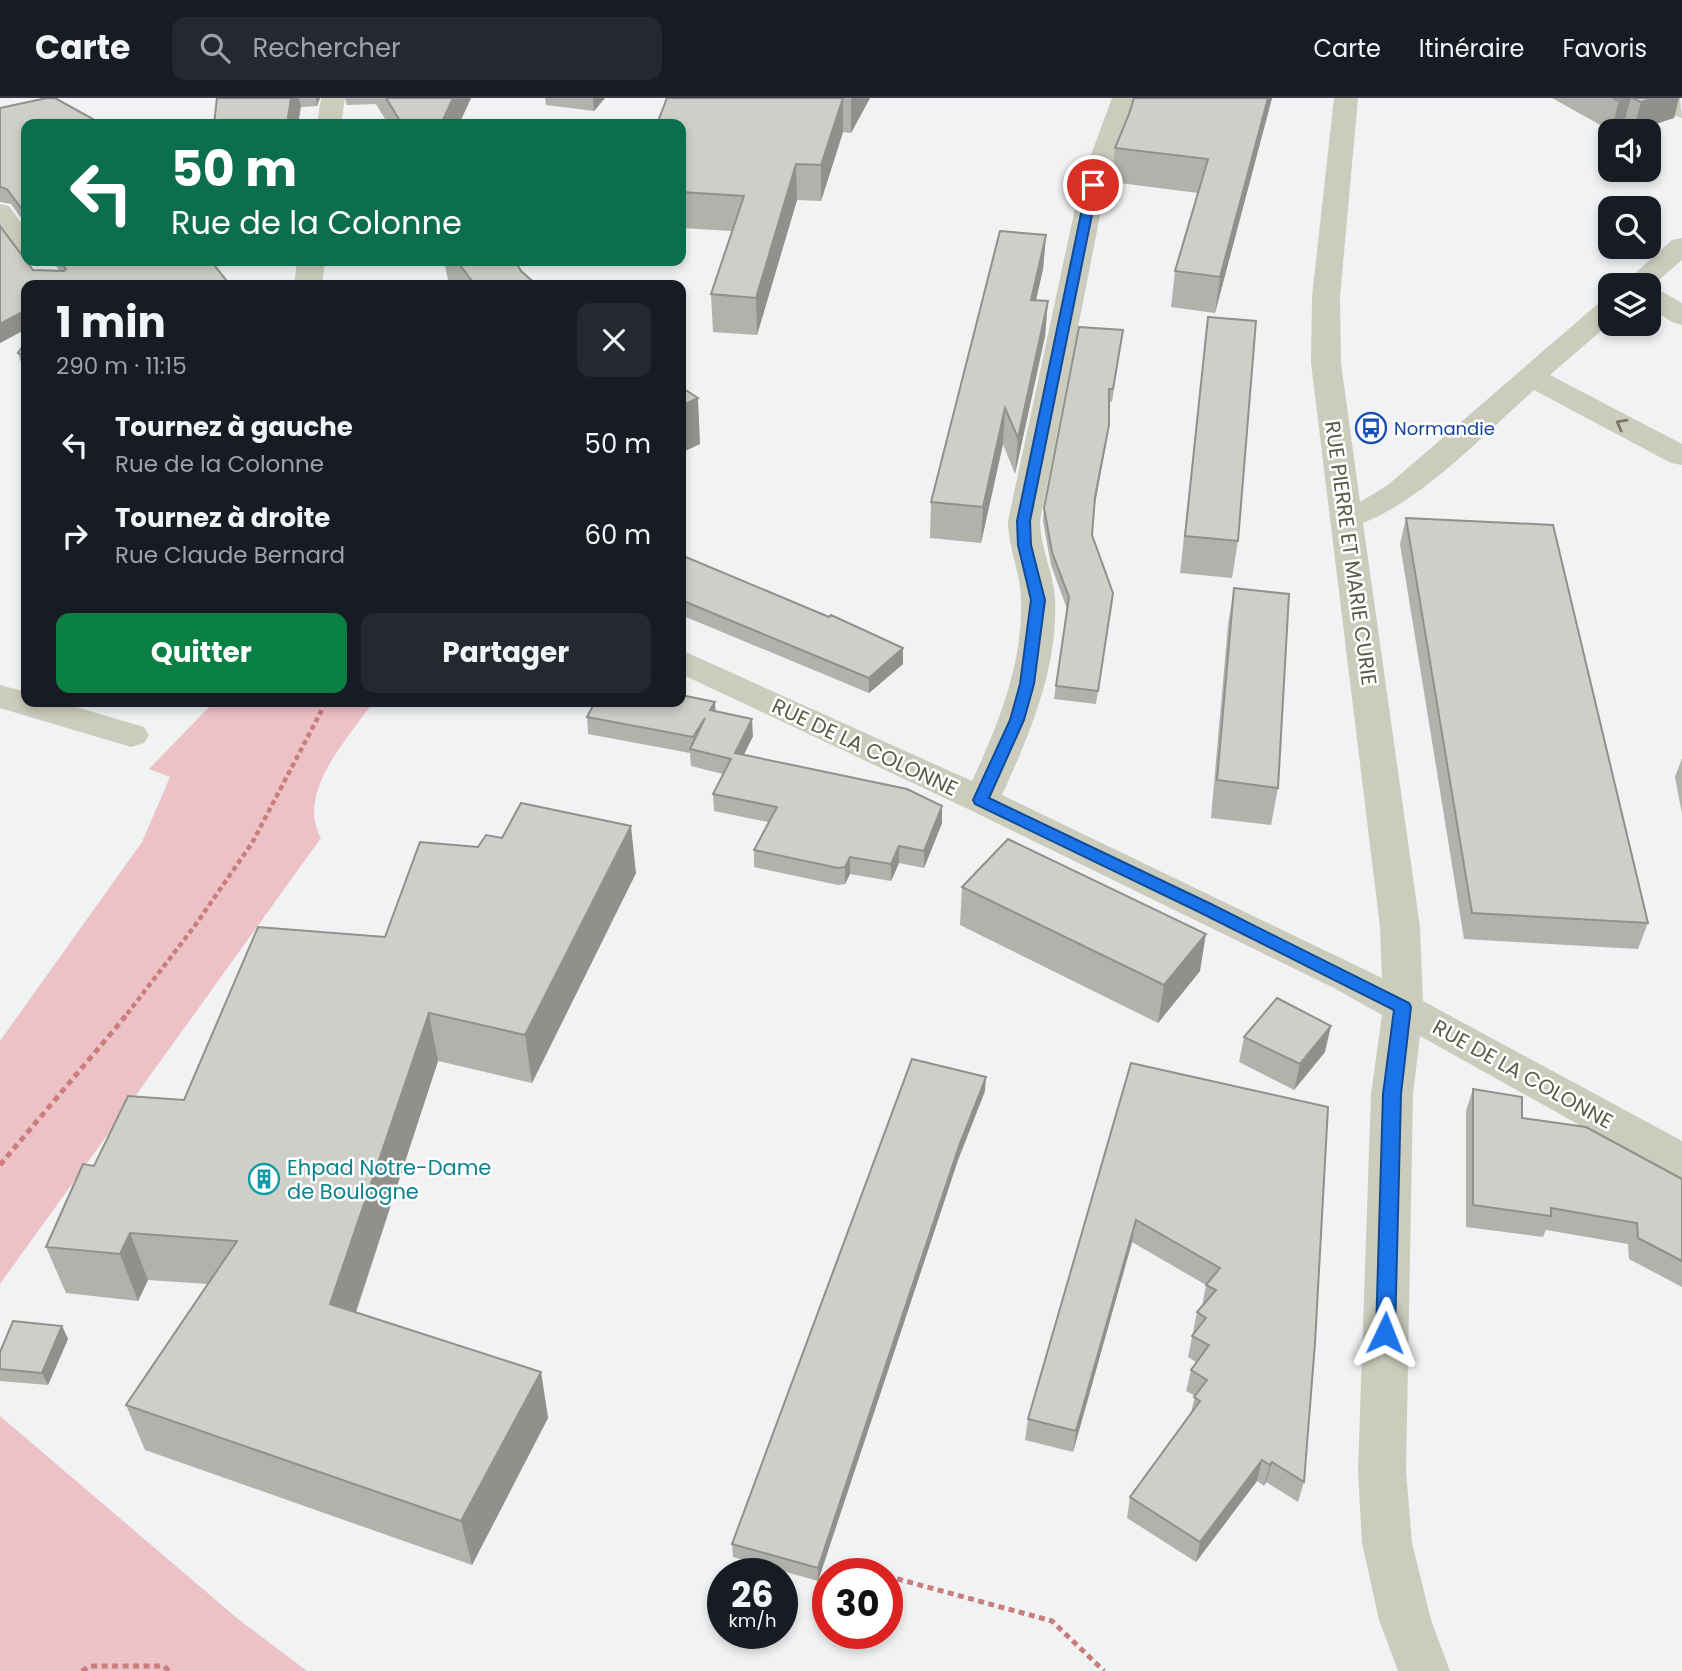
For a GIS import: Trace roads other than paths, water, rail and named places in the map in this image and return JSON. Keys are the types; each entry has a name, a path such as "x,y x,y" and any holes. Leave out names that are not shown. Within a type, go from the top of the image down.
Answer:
{"street":[{"path":"330,119 333,98"},
{"path":"981,800 1017,720 1027,684 1038,600 1024,545 1024,521 1093,185 1125,98"},
{"name":"RUE PIERRE ET MARIE CURIE","path":"1346,98 1326,297 1325,340 1328,394 1401,926 1403,1007 1392,1094 1382,1471 1387,1543 1405,1620 1424,1671"},
{"path":"1663,98 1682,110"},
{"path":"0,212 21,241"},
{"path":"1650,273 1682,246"},
{"path":"1661,302 1682,316"},
{"path":"1347,518 1376,507 1399,492 1598,318"},
{"path":"1531,377 1682,456"},
{"name":"RUE DE LA COLONNE","path":"686,663 981,800 1403,1007 1682,1162"},
{"path":"0,696 21,702"},
{"path":"37,707 131,735"}],"place":[{"name":"Normandie","path":"1371,428"},
{"name":"Ehpad Notre-Dame de Boulogne","path":"264,1179"}]}
